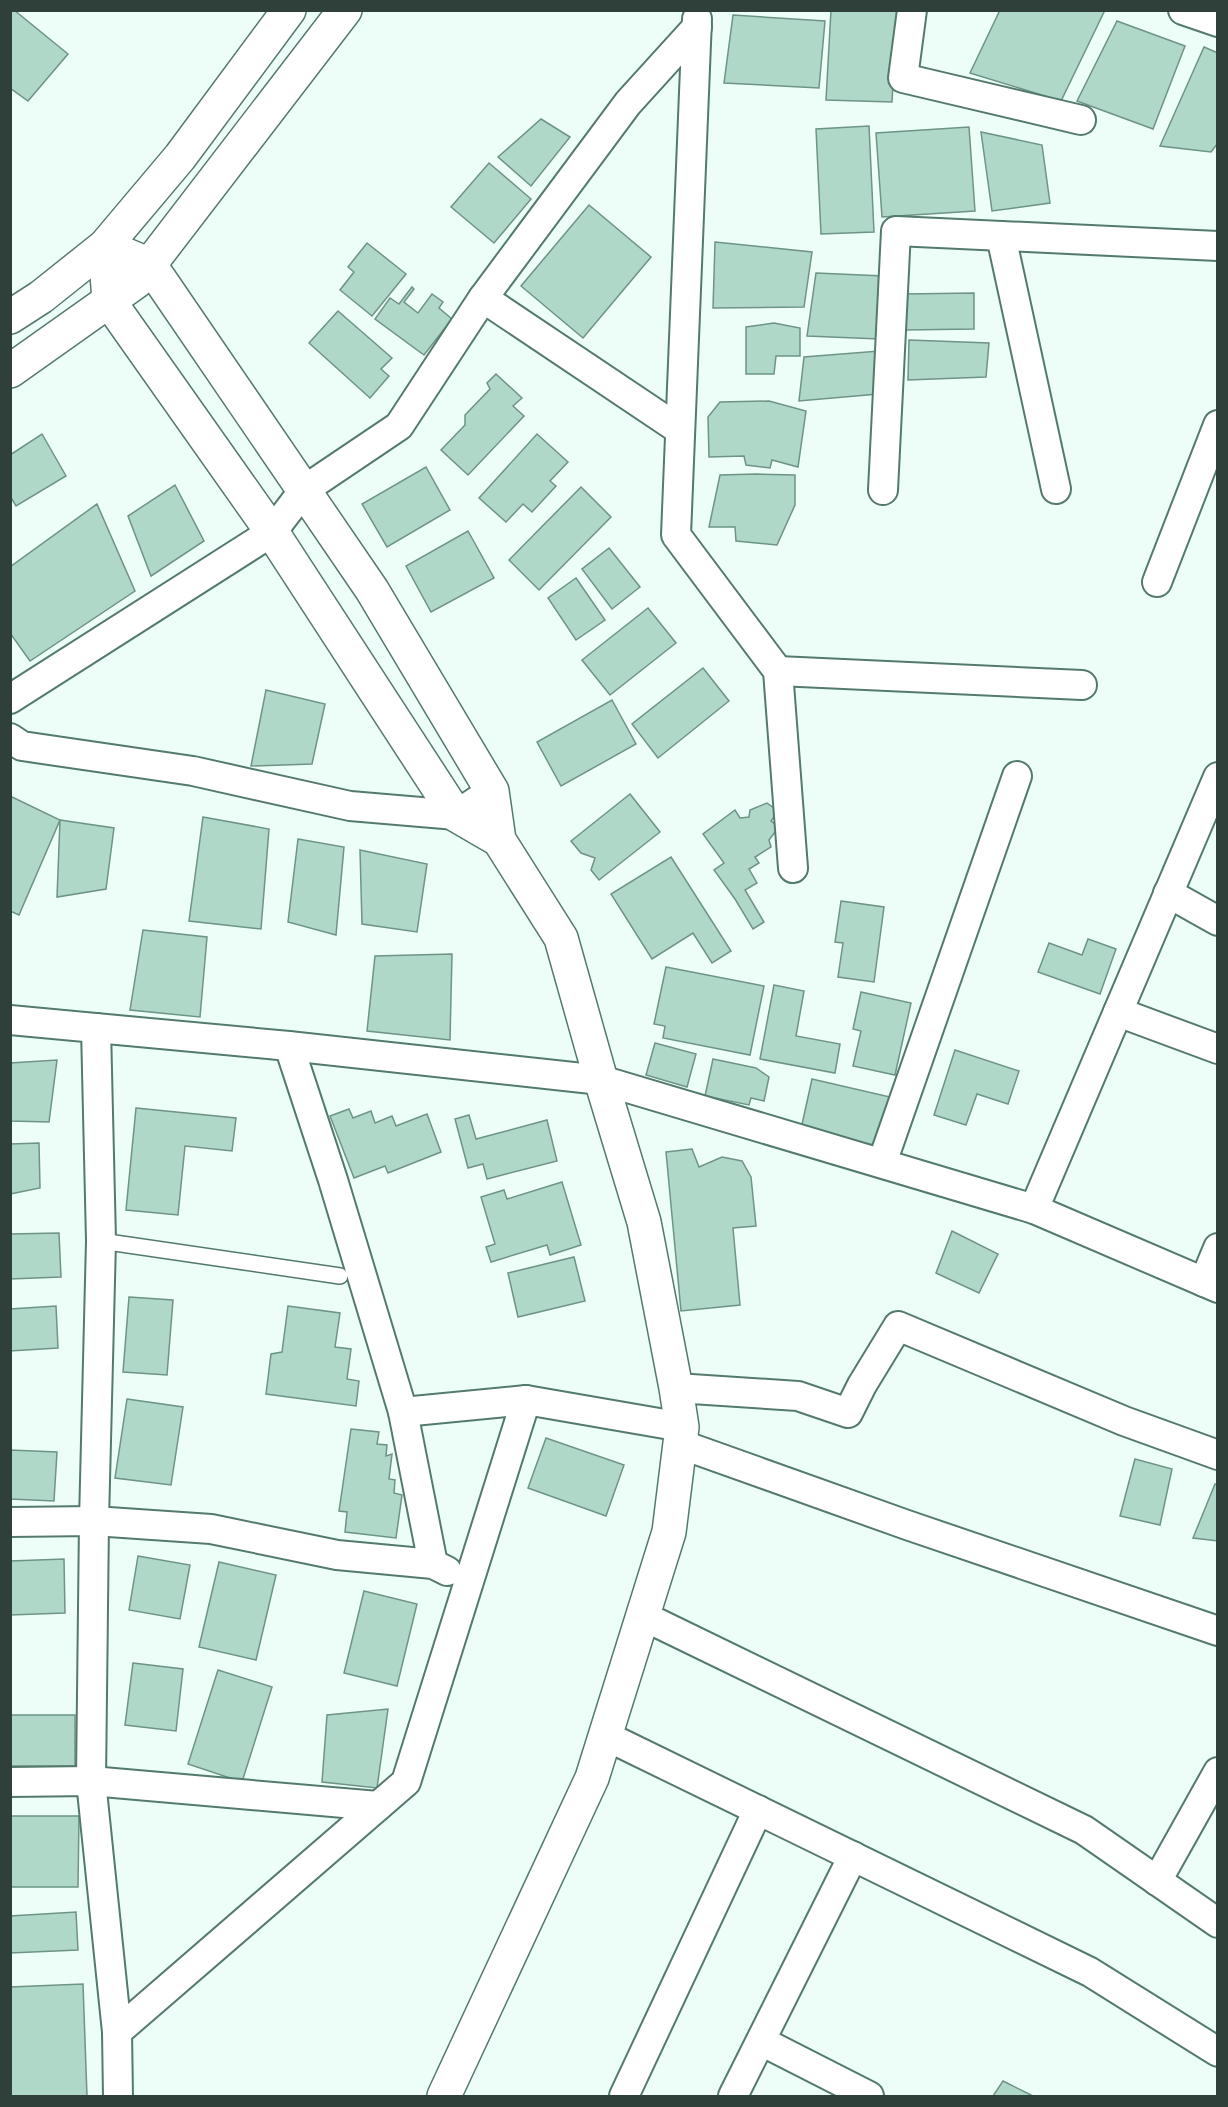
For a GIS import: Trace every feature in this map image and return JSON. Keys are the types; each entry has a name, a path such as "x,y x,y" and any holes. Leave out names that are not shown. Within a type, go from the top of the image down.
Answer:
{"street":[{"path":"10,317 41,297 105,246 180,157 290,10"},
{"path":"10,371 137,282 345,10"},
{"path":"912,10 903,78 1081,120"},
{"path":"1183,10 1218,22"},
{"path":"10,699 272,532 304,490 399,426 483,298 627,103 697,19"},
{"path":"697,19 676,535 778,671 793,868"},
{"path":"883,490 896,231 1218,246"},
{"path":"1001,236 1056,489"},
{"path":"105,246 150,265 372,590 492,791 499,840 561,938 644,1222 676,1388 681,1435 669,1532 606,1736 592,1778 444,2097"},
{"path":"105,246 109,301 272,532 456,815"},
{"path":"483,298 680,430"},
{"path":"1157,582 1218,425"},
{"path":"778,671 1082,685"},
{"path":"10,738 22,746 193,771 350,806 456,815 499,840"},
{"path":"882,1163 1017,776"},
{"path":"1034,1209 1218,777"},
{"path":"456,815 492,791"},
{"path":"1168,892 1218,921"},
{"path":"1118,1012 1218,1049"},
{"path":"10,1020 289,1046 601,1080 1034,1209 1211,1285 1218,1248"},
{"path":"96,1028 101,1241 94,1521 91,1781 117,2032 118,2097"},
{"path":"289,1046 333,1180 404,1412 433,1564"},
{"path":"676,1388 798,1396 849,1413 862,1385 898,1326 1124,1421 1218,1455"},
{"path":"404,1412 526,1400 681,1435 907,1526 1218,1631"},
{"path":"117,2032 406,1782 526,1400"},
{"path":"10,1522 94,1521 211,1529 337,1555 433,1564 468,1581"},
{"path":"643,1616 1084,1830 1218,1923"},
{"path":"606,1736 1090,1972 1218,2052"},
{"path":"1157,1881 1218,1772"},
{"path":"10,1782 91,1781 378,1806"},
{"path":"624,2097 758,1810"},
{"path":"733,2097 853,1856"},
{"path":"761,2041 869,2097"}],"lane":[{"path":"101,1241 340,1276"}],"building":[{"path":"10,10 14,10 68,54 28,101 10,88"},
{"path":"831,10 897,10 892,102 826,100"},
{"path":"1000,10 1105,10 1061,101 970,73"},
{"path":"733,15 825,21 819,88 724,83"},
{"path":"1117,21 1185,46 1153,129 1077,101"},
{"path":"1204,47 1218,53 1218,143 1211,152 1160,146"},
{"path":"541,119 570,137 531,186 498,157"},
{"path":"869,126 874,232 821,234 816,129"},
{"path":"969,127 975,211 882,217 876,133"},
{"path":"981,132 1042,145 1050,203 992,211"},
{"path":"489,163 531,199 494,243 451,207"},
{"path":"589,205 651,257 583,338 521,286"},
{"path":"715,242 812,252 804,307 713,308"},
{"path":"367,243 406,274 372,316 340,290 354,272 348,267"},
{"path":"816,273 884,276 879,339 807,336"},
{"path":"412,287 414,289 404,302 418,313 432,294 443,302 439,308 452,319 424,355 375,319 390,298 399,304"},
{"path":"974,293 974,329 904,330 904,294"},
{"path":"338,311 392,358 381,369 389,376 370,398 309,343"},
{"path":"774,323 800,328 800,356 776,356 774,374 746,374 746,327"},
{"path":"909,340 989,343 986,377 908,380"},
{"path":"879,351 878,394 799,401 804,357"},
{"path":"496,374 522,398 513,406 524,416 468,475 441,450 465,425 465,415 490,389 487,383"},
{"path":"769,401 806,411 798,467 772,460 770,468 746,465 744,456 709,457 708,417 720,402"},
{"path":"42,434 66,476 16,506 10,496 10,455"},
{"path":"537,434 568,462 550,481 556,486 532,512 523,504 506,522 479,498"},
{"path":"426,467 450,510 387,547 362,504"},
{"path":"720,475 795,475 795,505 777,545 736,541 735,527 709,527"},
{"path":"175,485 204,541 151,576 128,516"},
{"path":"581,487 611,517 539,590 509,560"},
{"path":"97,504 135,591 30,661 10,633 10,567"},
{"path":"468,531 494,578 431,612 406,566"},
{"path":"609,548 640,587 612,609 582,569"},
{"path":"576,578 605,620 576,640 548,598"},
{"path":"648,608 676,643 610,695 582,660"},
{"path":"703,668 729,701 658,758 632,724"},
{"path":"266,690 325,704 312,764 251,766"},
{"path":"612,700 636,744 561,786 537,742"},
{"path":"630,794 660,832 599,880 591,870 595,858 581,853 571,841"},
{"path":"10,796 60,820 19,915 10,911"},
{"path":"767,803 778,811 771,821 779,827 769,840 771,847 755,857 759,863 749,869 757,883 745,890 764,922 753,929 714,870 724,863 703,834 735,810 740,818 749,817 750,810"},
{"path":"203,817 269,829 261,929 189,921"},
{"path":"60,820 114,828 106,889 57,897"},
{"path":"298,839 344,847 336,935 288,922"},
{"path":"360,850 427,864 417,932 362,924"},
{"path":"671,857 731,951 712,963 693,933 652,959 611,894"},
{"path":"841,901 884,907 874,982 838,977 843,943 835,942"},
{"path":"143,930 207,937 200,1017 130,1010"},
{"path":"1088,939 1116,949 1100,994 1038,972 1049,943 1082,955"},
{"path":"452,954 450,1040 367,1031 375,956"},
{"path":"666,967 764,986 750,1055 663,1038 665,1026 654,1024"},
{"path":"774,985 804,991 796,1036 840,1044 835,1073 760,1059"},
{"path":"861,992 911,1003 895,1075 853,1066 861,1031 853,1029"},
{"path":"655,1043 696,1054 687,1087 646,1075"},
{"path":"955,1050 1019,1071 1008,1104 977,1094 966,1125 934,1115"},
{"path":"713,1059 756,1068 769,1077 764,1101 751,1098 749,1105 705,1096"},
{"path":"57,1060 49,1122 10,1121 10,1063"},
{"path":"812,1079 890,1097 878,1146 801,1129"},
{"path":"136,1108 236,1118 232,1151 185,1146 178,1215 126,1210"},
{"path":"349,1109 353,1118 371,1111 375,1123 392,1116 396,1126 427,1114 441,1152 388,1173 385,1166 354,1178 330,1116"},
{"path":"469,1115 476,1139 547,1120 557,1161 487,1179 483,1164 468,1168 455,1119"},
{"path":"39,1143 40,1188 10,1194 10,1144"},
{"path":"692,1149 699,1167 722,1157 742,1161 751,1177 756,1226 733,1228 740,1305 681,1311 666,1152"},
{"path":"562,1182 581,1245 550,1255 547,1245 491,1262 486,1247 495,1244 481,1197 504,1190 507,1199"},
{"path":"952,1231 998,1254 979,1293 936,1273"},
{"path":"59,1233 61,1277 10,1279 10,1234"},
{"path":"574,1257 585,1301 518,1317 508,1273"},
{"path":"129,1297 173,1300 167,1375 123,1372"},
{"path":"56,1306 58,1348 10,1351 10,1309"},
{"path":"288,1306 340,1313 335,1347 351,1349 347,1379 359,1381 356,1406 266,1394 271,1354 282,1352"},
{"path":"127,1399 183,1407 171,1485 115,1478"},
{"path":"351,1429 379,1432 377,1444 387,1445 386,1456 392,1454 389,1479 395,1480 394,1493 402,1495 396,1538 345,1532 347,1512 339,1511"},
{"path":"546,1438 624,1465 606,1516 528,1488"},
{"path":"10,1450 57,1452 54,1501 10,1499"},
{"path":"1135,1459 1172,1469 1160,1525 1120,1516"},
{"path":"1215,1484 1218,1485 1218,1541 1193,1538"},
{"path":"138,1556 190,1565 180,1619 129,1610"},
{"path":"64,1559 65,1613 10,1615 10,1561"},
{"path":"219,1562 276,1575 256,1660 199,1647"},
{"path":"364,1591 417,1604 397,1686 344,1673"},
{"path":"133,1663 183,1669 176,1731 125,1725"},
{"path":"218,1670 272,1687 242,1782 188,1764"},
{"path":"388,1709 377,1788 322,1782 327,1715"},
{"path":"10,1715 75,1715 75,1766 10,1766"},
{"path":"10,1816 79,1816 78,1887 10,1887"},
{"path":"76,1912 78,1950 10,1953 10,1916"},
{"path":"83,1984 87,2096 10,2096 10,1987"},
{"path":"1003,2081 1033,2096 993,2096"}]}
